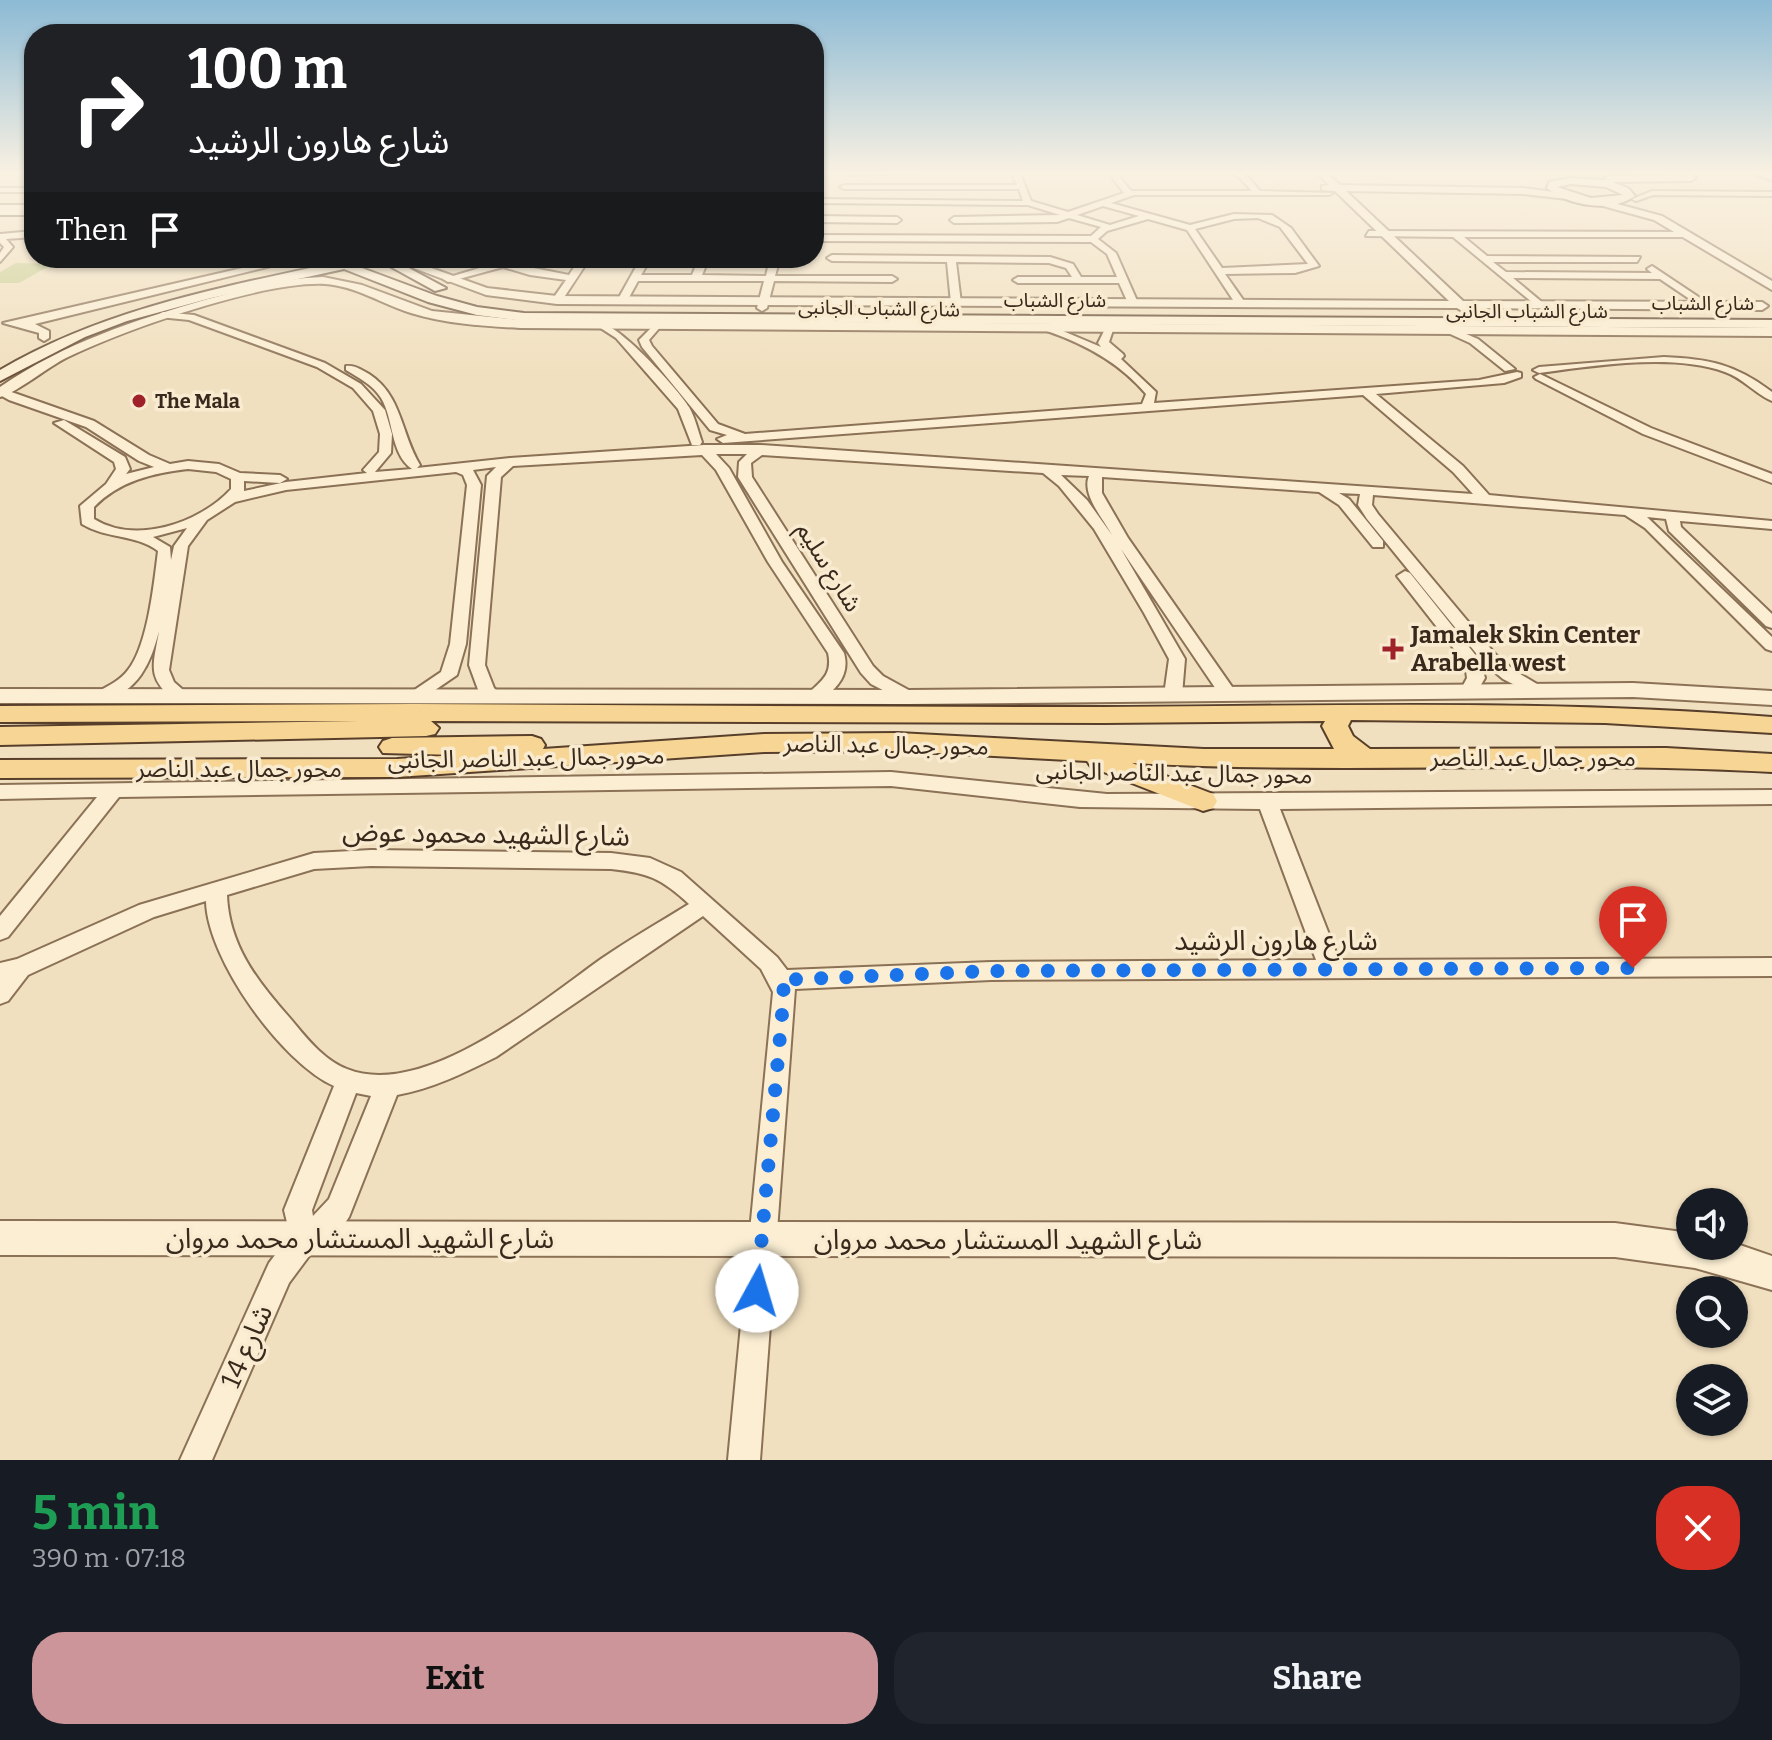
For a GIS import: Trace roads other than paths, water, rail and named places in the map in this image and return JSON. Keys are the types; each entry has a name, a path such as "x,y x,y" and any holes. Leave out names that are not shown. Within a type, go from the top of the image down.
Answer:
{"main road":[{"path":"7,354 102,316 279,273 320,268"},
{"name":"شارع الشباب","path":"351,268 445,305 524,317 1445,313"},
{"path":"369,276 377,268"},
{"name":"شارع الشباب","path":"399,268 450,292 507,304 1238,306 1445,313 1478,322 1768,314"},
{"path":"0,376 37,354 89,330 230,294 279,273"},
{"name":"شارع الشباب","path":"1478,322 1738,309 1768,314"},
{"name":"محور جمال عبد الناصر","path":"0,714 285,704 493,705 653,712 1596,712 1772,725"},
{"path":"0,736 542,725 653,712"},
{"path":"1344,712 1335,726 1339,739 1351,750 1369,759"},
{"path":"1280,713 1297,722 1309,734 1312,747 1306,757"},
{"name":"محور جمال عبد الناصر","path":"0,769 397,768 764,743 898,742 1204,758 1666,757 1772,763"},
{"path":"0,752 545,744 628,753"},
{"path":"1074,751 1203,801"}],"street":[{"path":"0,259 9,247 2,239"},
{"path":"828,279 836,239"},
{"path":"1093,239 1109,250 1133,303"},
{"path":"1198,239 1220,271 1238,306"},
{"path":"1220,271 1295,270 1314,266 1294,239"},
{"path":"1374,239 1420,285"},
{"path":"1389,239 1478,322 1516,369"},
{"path":"1461,239 1539,305"},
{"path":"1606,239 1707,306"},
{"path":"1693,239 1772,286"},
{"path":"1705,239 1772,279"},
{"path":"832,258 1062,262 1073,269 1078,280"},
{"path":"891,302 892,259"},
{"path":"1484,259 1637,259"},
{"path":"951,260 956,303"},
{"path":"1012,260 1023,303"},
{"path":"5,324 24,323 254,268"},
{"name":"شارع الشباب الجانبى","path":"425,268 495,294 557,300 757,305 1133,303 1156,307"},
{"path":"448,279 489,268"},
{"path":"516,268 571,278"},
{"path":"557,300 578,268"},
{"path":"622,301 640,268"},
{"path":"696,278 700,268"},
{"path":"764,268 764,278"},
{"path":"757,305 770,268"},
{"name":"شارع الشباب الجانبى","path":"279,273 337,282 410,308 464,320 603,325 1110,329 1445,313 1478,322 1772,332"},
{"path":"1503,275 1662,276"},
{"path":"635,278 892,279"},
{"path":"1018,280 1122,280"},
{"path":"195,319 230,294"},
{"name":"شارع الشباب الجانبى","path":"1478,322 1539,305 1738,309"},
{"path":"1,392 76,347 163,315 210,308 347,366 372,382 388,398 397,416 403,451 413,465"},
{"path":"1445,313 1474,341 1516,369 1539,373 1647,431 1772,478"},
{"path":"163,315 195,319 333,371 357,386 374,403 384,423 385,453"},
{"path":"51,316 63,319 102,316"},
{"path":"1474,341 1478,322"},
{"path":"24,323 44,331 44,338"},
{"name":"شارع سليم","path":"603,325 617,333 687,412 698,440 722,468 775,562 839,662 834,680 815,696"},
{"path":"657,325 644,340 650,351 714,427 756,443 800,452 1045,469 1096,480 1321,488 1366,498 1485,498 1624,509 1677,521 1772,525"},
{"path":"1051,329 1101,348 1154,398 1181,404"},
{"path":"1101,348 1110,329"},
{"path":"635,353 650,351"},
{"path":"1539,373 1589,365 1701,363 1732,370 1772,397"},
{"path":"333,371 347,366"},
{"path":"103,696 136,672 173,548 202,518 233,498 283,482 527,453 698,440 756,443 814,431 1154,398 1181,404 1487,382 1516,369"},
{"path":"1364,390 1458,469 1485,498"},
{"path":"1,392 90,424 144,458 169,468"},
{"path":"3,408 22,401"},
{"path":"3,408 38,414 76,430 107,449 122,465"},
{"path":"110,487 138,475 169,468 219,468 237,477 283,482 510,462 698,440 714,427"},
{"path":"842,429 856,436 859,443 846,454"},
{"path":"800,452 800,441 814,431"},
{"name":"شارع سليم","path":"756,443 745,462 744,471 774,524 867,669 877,680 908,697"},
{"path":"370,470 385,453 403,451"},
{"path":"122,465 139,463 144,458"},
{"path":"493,705 477,665 494,482 496,472 510,462"},
{"path":"122,465 121,473 110,487 87,506 87,521 102,531 128,534 173,548"},
{"path":"413,697 449,675 458,644 474,485 469,473 457,467"},
{"path":"1045,469 1071,487 1149,609 1177,659 1173,695"},
{"path":"233,498 238,490 237,477"},
{"path":"474,485 482,480 494,482"},
{"path":"1071,487 1096,480"},
{"path":"1096,480 1107,516 1228,694"},
{"path":"1321,488 1346,504 1490,659 1536,691"},
{"path":"1346,504 1366,498"},
{"path":"1366,498 1473,662 1476,678 1469,691"},
{"path":"1624,509 1650,525 1772,646"},
{"path":"128,534 168,529 202,518"},
{"path":"1650,525 1677,521"},
{"path":"1677,521 1772,623"},
{"path":"754,527 774,524"},
{"path":"173,548 161,670 166,685 181,696"},
{"path":"775,562 795,558"},
{"path":"808,610 825,606"},
{"path":"1149,609 1167,608"},
{"path":"453,667 466,670 477,665"},
{"path":"136,672 161,670"},
{"path":"0,696 181,696 285,704 413,697 493,705 815,696 1469,691 1679,690 1772,698"},
{"name":"محور جمال عبد الناصر الجانبى","path":"0,792 891,779 942,782 1071,800 1268,803 1772,797"},
{"path":"0,931 113,791"},
{"path":"1268,803 1331,969"},
{"name":"شارع الشهيد محمود عوض","path":"10,970 103,928 295,865 334,859 611,861 650,866 674,878 769,963 781,980"},
{"path":"216,889 215,907 223,941 251,990 307,1053 332,1073 348,1081 388,1085 427,1077 463,1062 705,904"},
{"name":"شارع هارون الرشيد","path":"781,980 991,971 1772,967"},
{"path":"0,994 10,970"},
{"path":"744,1460 784,992 781,980"},
{"path":"305,1238 298,1220 301,1200 348,1081"},
{"name":"شارع 14","path":"196,1460 269,1294 286,1263 305,1238 331,1219 339,1208 388,1085"},
{"name":"شارع الشهيد المستشار محمد مروان","path":"0,1238 1615,1240 1662,1244 1711,1254 1772,1273"}],"place":[{"name":"The Mala","path":"139,401"},
{"name":"Jamalek Skin Center Arabella west","path":"1393,649"}]}
